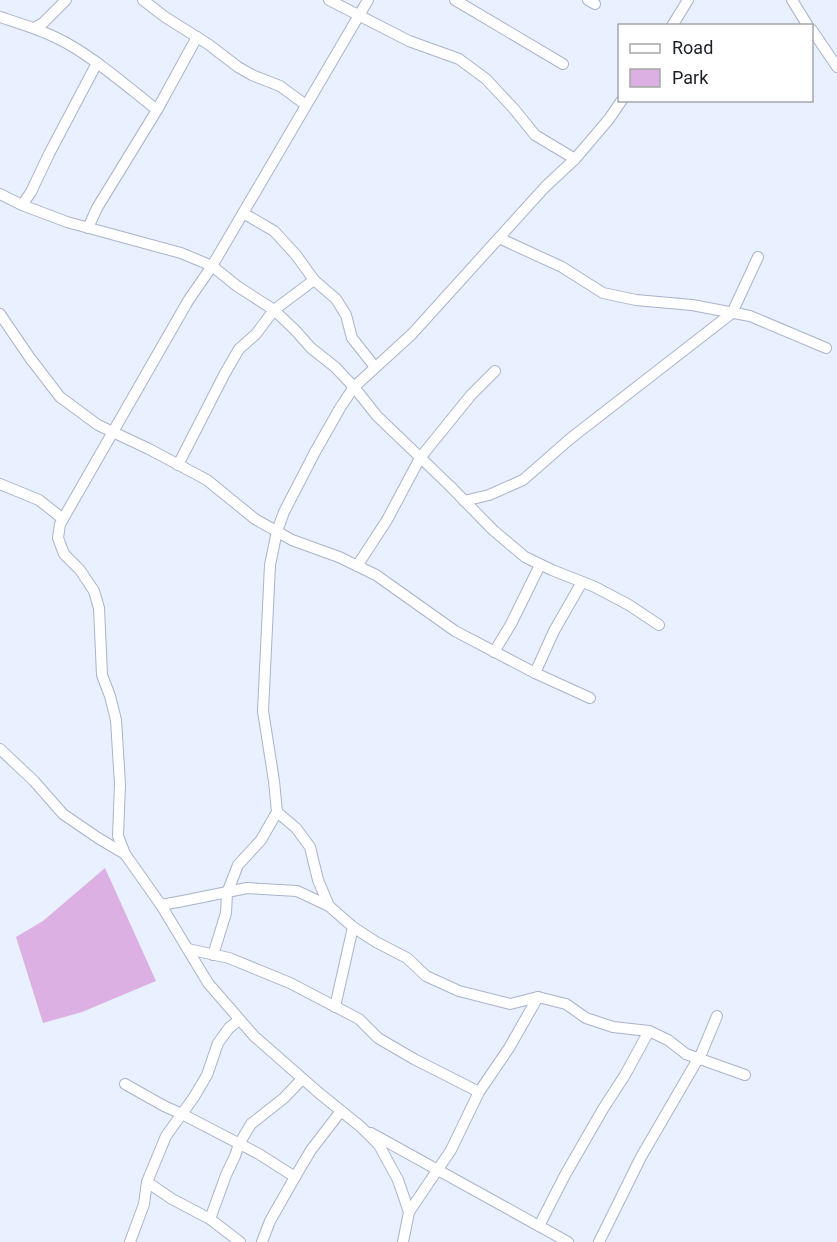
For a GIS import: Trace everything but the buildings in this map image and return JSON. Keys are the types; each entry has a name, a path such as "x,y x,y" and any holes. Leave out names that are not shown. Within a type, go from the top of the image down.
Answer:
{"street":[{"path":"34,28 43,23 66,0"},
{"path":"143,0 238,67 280,86 306,105"},
{"path":"329,0 409,41 459,59 486,79 536,135 574,159"},
{"path":"368,0 212,266 188,301 60,524 58,538 64,554 80,570 94,591 99,608 102,675 116,720 120,784 118,836 125,854 161,905 208,983 239,1020 254,1036 379,1145 398,1180 409,1212"},
{"path":"455,0 562,64"},
{"path":"673,24 688,0"},
{"path":"792,0 807,24"},
{"path":"0,17 34,28 69,45 97,63 158,110"},
{"path":"813,31 837,67"},
{"path":"88,228 97,208 158,110 197,37"},
{"path":"22,205 31,192 97,63"},
{"path":"213,955 226,913 227,893 238,865 261,840 277,812 263,711 270,565 277,531 284,512 315,452 354,387 412,334 545,187 574,159 621,102"},
{"path":"0,194 67,222 182,253 212,266 273,310 295,330 311,348 354,387 377,416 501,537 525,557 595,587 629,605 659,625"},
{"path":"243,213 274,231 296,255 314,280 336,299 346,315 352,338 375,367"},
{"path":"500,238 562,267 603,293 636,300 692,304 750,316 826,348"},
{"path":"464,501 489,495 523,480 571,438 732,313 758,257"},
{"path":"178,465 239,349 256,334 273,310 314,280"},
{"path":"0,314 60,397 98,426 207,480 255,519 292,540 339,557 376,575 455,631 535,673 590,698"},
{"path":"357,566 387,519 420,458 471,395 495,371"},
{"path":"0,484 39,500 63,519"},
{"path":"494,652 511,624 540,564"},
{"path":"535,673 554,631 582,582"},
{"path":"0,749 34,781 63,814 125,854"},
{"path":"277,812 296,828 310,847 318,880 329,906"},
{"path":"161,905 247,888 297,891 329,906 353,927 407,958 426,976 459,991 510,1004 538,997 566,1004 586,1018 613,1027 649,1031 668,1040 686,1054 745,1075"},
{"path":"335,1007 353,927"},
{"path":"188,949 229,958 291,983 359,1019 378,1038 414,1059 479,1092"},
{"path":"403,1242 409,1212 451,1150 479,1092 509,1048 538,997"},
{"path":"599,1242 641,1158 699,1059 717,1016"},
{"path":"130,1242 144,1204 147,1182 166,1136 207,1075 218,1043 229,1028 239,1020"},
{"path":"539,1226 565,1175 649,1031"},
{"path":"210,1219 239,1144 251,1124 284,1098 302,1078"},
{"path":"125,1084 259,1154 295,1177"},
{"path":"262,1242 270,1221 311,1150 341,1111"},
{"path":"361,1127 568,1242"},
{"path":"147,1182 172,1199 210,1219 240,1242"}],"green space":[{"path":"105,868 156,981 82,1012 43,1023 16,937 43,921"}]}
